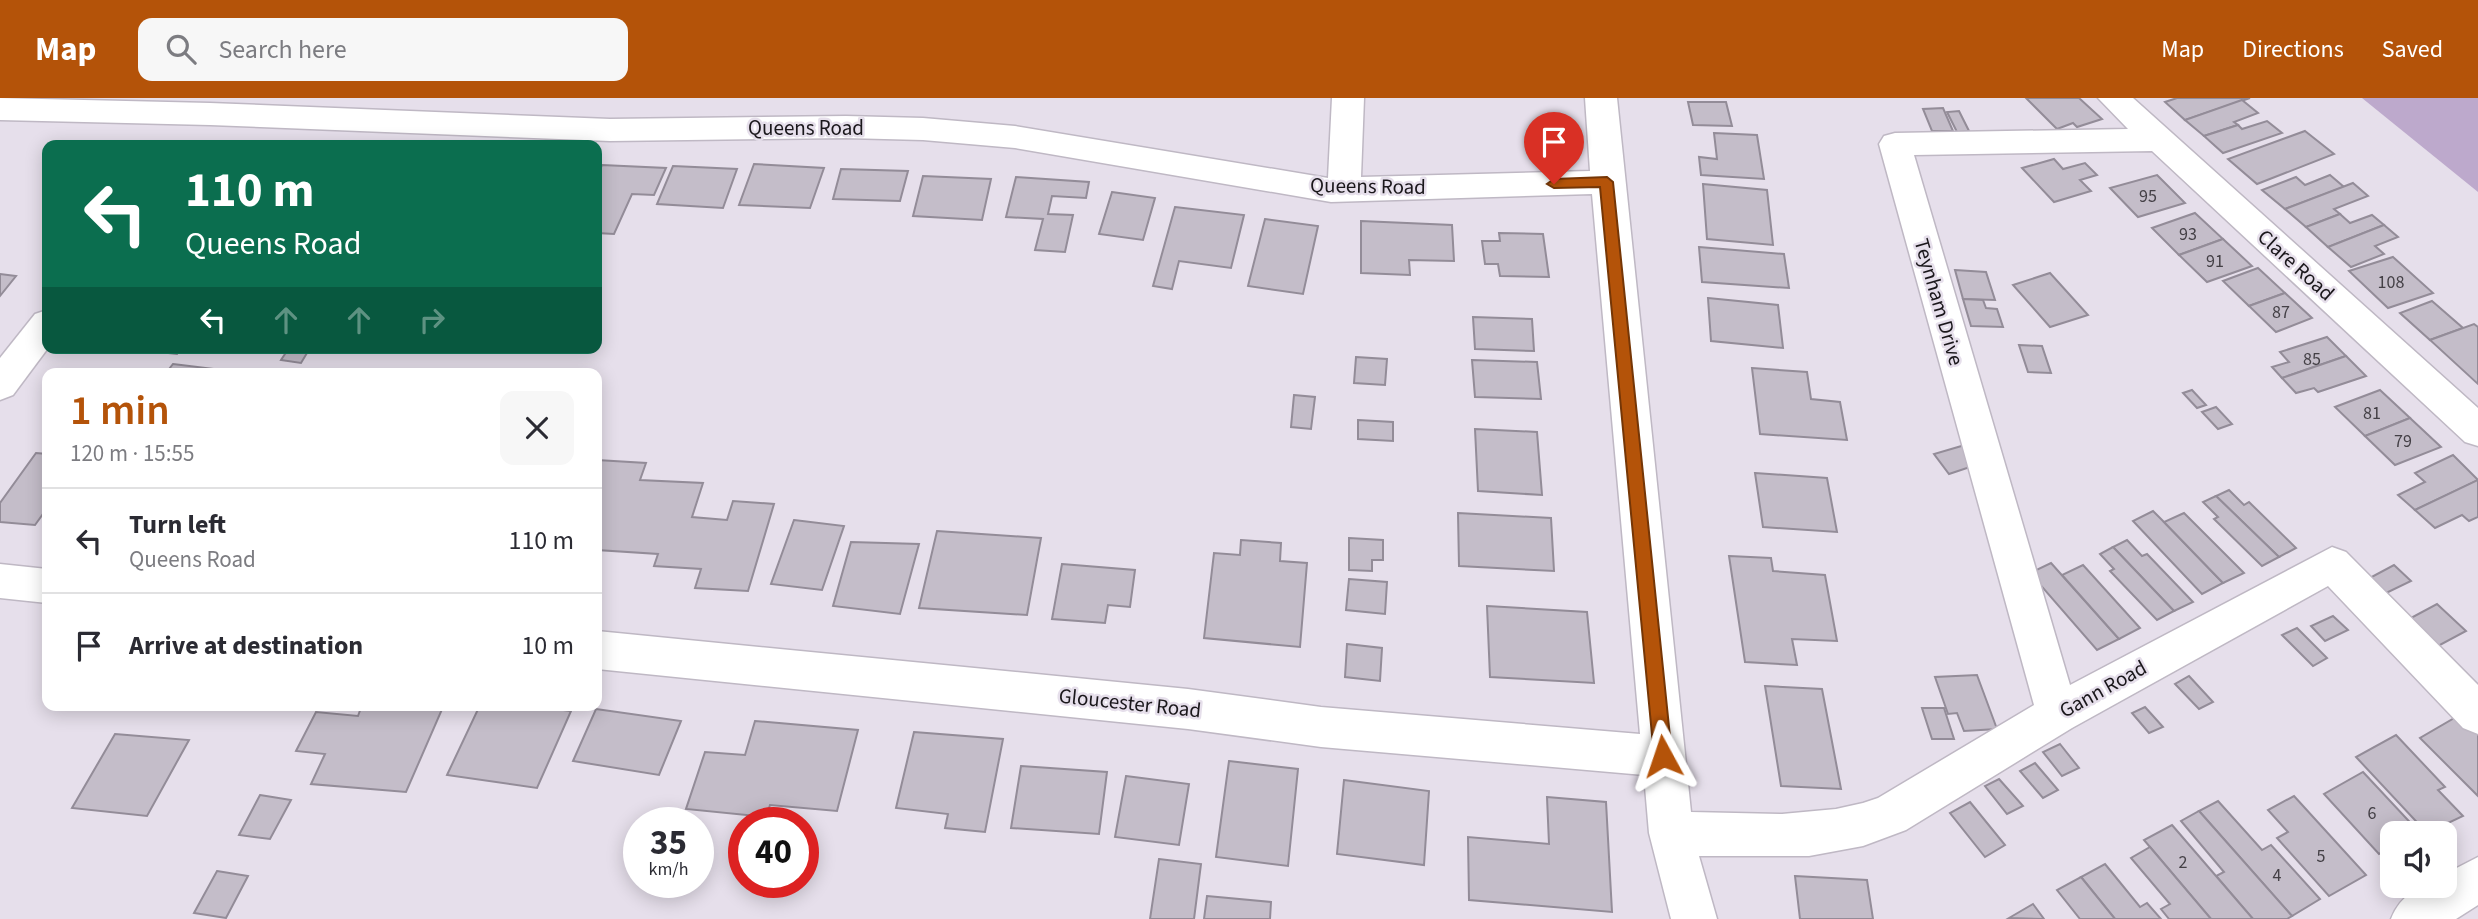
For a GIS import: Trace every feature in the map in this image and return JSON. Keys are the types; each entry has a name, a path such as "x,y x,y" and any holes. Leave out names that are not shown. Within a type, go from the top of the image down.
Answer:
{"street":[{"path":"610,130 623,98"},
{"path":"1345,190 1348,98"},
{"path":"1601,98 1671,833 1694,919"},
{"name":"Clare Road","path":"2114,98 2476,427"},
{"name":"Queens Road","path":"0,109 209,114 284,107 610,130 846,127 936,130 1015,137 1345,190 1607,182"},
{"path":"189,140 209,114"},
{"name":"Teynham Drive","path":"2057,714 1895,144 2159,140"},
{"path":"0,386 42,331"},
{"name":"Gann Road","path":"1671,833 1790,837 1822,835 1860,827 1890,815 2057,714 2332,564 2478,714"},
{"path":"0,581 42,585"},
{"name":"Gloucester Road","path":"602,650 1188,709 1321,727 1663,756"},
{"path":"2414,919 2478,879"}],"shaded area":[{"path":"2362,98 2478,98 2478,192"}],"building":[{"path":"2026,98 2079,98 2102,119 2077,127 2073,123 2057,129"},
{"path":"2177,98 2250,98 2185,120 2165,102"},
{"path":"2242,100 2258,113 2234,122 2238,125 2204,136 2185,120"},
{"path":"1688,102 1726,102 1732,126 1693,125"},
{"path":"1943,108 1953,131 1932,131 1923,109"},
{"path":"1959,111 1969,131 1957,132 1947,112"},
{"path":"2267,121 2282,133 2223,153 2204,136 2238,125 2242,129"},
{"path":"2305,131 2334,154 2257,184 2228,159"},
{"path":"1714,133 1757,135 1764,179 1701,175 1699,157 1717,159"},
{"path":"2054,159 2063,169 2085,163 2097,175 2080,180 2091,191 2054,202 2022,168"},
{"path":"754,164 824,168 810,208 739,205"},
{"path":"602,165 666,168 654,195 632,194 614,234 602,233"},
{"path":"673,166 737,169 723,208 657,204"},
{"path":"841,169 908,171 900,201 833,199"},
{"path":"2157,175 2185,203 2138,217 2110,188"},
{"path":"2330,175 2344,187 2285,209 2262,190 2296,177 2305,185"},
{"path":"923,176 991,179 982,220 913,216"},
{"path":"1016,177 1089,182 1086,198 1052,196 1048,214 1073,215 1065,252 1035,250 1043,219 1006,217"},
{"path":"2353,183 2368,196 2334,209 2340,214 2306,227 2285,209"},
{"path":"1703,184 1767,190 1773,245 1707,239"},
{"path":"1112,192 1155,198 1143,240 1099,234"},
{"path":"1175,207 1244,215 1231,268 1179,261 1172,289 1153,286"},
{"path":"2195,213 2223,239 2179,255 2152,228"},
{"path":"2340,214 2350,223 2372,215 2384,225 2328,247 2306,227"},
{"path":"1265,219 1318,226 1303,294 1248,286"},
{"path":"1361,221 1452,225 1454,261 1409,260 1410,275 1361,273"},
{"path":"2384,225 2398,237 2375,246 2384,254 2351,267 2328,247"},
{"path":"1499,233 1543,234 1549,277 1500,276 1498,264 1485,264 1482,241 1500,241"},
{"path":"2223,239 2252,266 2207,282 2179,255"},
{"path":"1699,247 1784,254 1789,288 1702,282"},
{"path":"2393,257 2433,293 2388,308 2349,271"},
{"path":"2258,268 2285,293 2249,306 2223,281"},
{"path":"1955,270 1986,272 1995,300 1963,299"},
{"path":"2050,273 2088,315 2050,327 2013,285"},
{"path":"0,274 16,276 0,296"},
{"path":"2285,293 2312,318 2276,332 2249,306"},
{"path":"1708,298 1778,305 1783,348 1711,341"},
{"path":"1963,299 1983,300 1986,308 1997,309 2003,327 1971,326"},
{"path":"2432,301 2463,328 2430,340 2400,313"},
{"path":"1473,317 1532,319 1534,351 1475,349"},
{"path":"2474,324 2478,327 2478,384 2430,340"},
{"path":"2327,337 2346,356 2282,378 2272,367 2289,362 2280,352"},
{"path":"2019,345 2042,346 2051,373 2028,372"},
{"path":"285,354 306,354 301,363 281,360"},
{"path":"2346,356 2366,376 2318,392 2314,388 2296,393 2282,378"},
{"path":"1356,357 1387,359 1385,385 1354,383"},
{"path":"1472,360 1537,362 1541,399 1475,397"},
{"path":"173,364 206,368 170,368"},
{"path":"1752,368 1807,372 1811,399 1840,402 1847,440 1760,434"},
{"path":"2192,390 2206,405 2197,408 2183,393"},
{"path":"2380,390 2410,418 2365,436 2335,407"},
{"path":"1294,395 1315,397 1311,429 1291,427"},
{"path":"2216,407 2232,424 2218,429 2202,412"},
{"path":"2410,418 2441,447 2395,465 2365,436"},
{"path":"1358,420 1393,422 1393,441 1358,439"},
{"path":"1475,429 1537,432 1542,495 1478,491"},
{"path":"1965,445 1979,464 1949,474 1934,454"},
{"path":"36,453 42,454 42,515 35,525 0,522 0,503"},
{"path":"2453,455 2478,480 2415,510 2398,495 2425,482 2415,473"},
{"path":"602,460 646,463 640,480 703,483 692,517 727,520 733,501 774,504 748,591 695,588 701,569 654,566 658,554 602,550"},
{"path":"1755,473 1827,478 1837,532 1763,527"},
{"path":"2478,480 2478,517 2469,521 2462,515 2435,528 2415,510"},
{"path":"2229,490 2244,505 2249,502 2296,548 2279,557 2216,496"},
{"path":"2216,496 2279,557 2262,566 2214,519 2218,517 2203,502"},
{"path":"2153,511 2223,583 2202,594 2133,521"},
{"path":"1458,513 1551,518 1554,571 1459,566"},
{"path":"2184,513 2244,573 2223,583 2164,522"},
{"path":"794,520 844,526 822,590 771,584"},
{"path":"937,531 1041,538 1027,615 919,608"},
{"path":"1349,538 1383,540 1383,560 1372,560 1372,571 1349,570"},
{"path":"1241,540 1281,543 1280,561 1307,563 1300,647 1204,638 1214,553 1240,555"},
{"path":"2127,540 2142,556 2147,554 2193,602 2174,611 2113,547"},
{"path":"851,542 919,544 900,614 833,606"},
{"path":"2113,547 2174,611 2157,620 2110,571 2114,569 2100,554"},
{"path":"1729,556 1771,558 1773,571 1825,575 1837,641 1792,639 1797,665 1745,662"},
{"path":"2051,563 2119,639 2097,650 2030,573"},
{"path":"1062,564 1135,570 1130,607 1108,605 1105,623 1052,619"},
{"path":"2083,565 2140,628 2119,639 2062,575"},
{"path":"2394,565 2411,581 2382,595 2366,580"},
{"path":"1349,579 1387,582 1385,614 1346,610"},
{"path":"2437,604 2466,631 2438,646 2409,619"},
{"path":"1487,606 1587,612 1594,683 1490,677"},
{"path":"2333,616 2348,630 2325,641 2311,626"},
{"path":"2297,628 2327,658 2313,666 2282,635"},
{"path":"1347,644 1382,648 1380,681 1345,677"},
{"path":"1977,675 1997,729 1964,731 1957,713 1948,714 1935,677"},
{"path":"2189,676 2213,702 2199,709 2175,684"},
{"path":"1765,686 1822,689 1841,789 1781,786"},
{"path":"2145,707 2163,727 2149,733 2132,713"},
{"path":"1922,708 1944,708 1954,739 1932,739"},
{"path":"360,711 441,711 406,792 311,784 325,754 296,751 316,712 358,716"},
{"path":"477,711 571,711 537,788 447,775"},
{"path":"595,711 681,721 659,775 573,761"},
{"path":"2463,713 2478,727 2478,796 2420,738"},
{"path":"755,721 858,730 837,811 819,809 819,807 770,805 728,807 728,813 714,812 714,807 687,807 705,752 745,755"},
{"path":"914,732 1003,739 985,832 945,828 948,814 896,808"},
{"path":"115,734 189,740 147,816 72,808"},
{"path":"2396,735 2445,787 2438,790 2463,816 2452,821 2416,821 2356,757"},
{"path":"2060,744 2079,768 2062,776 2043,752"},
{"path":"1229,761 1298,769 1288,866 1216,857"},
{"path":"2035,763 2058,790 2043,798 2020,771"},
{"path":"1021,766 1107,772 1099,834 1011,828"},
{"path":"2363,772 2409,821 2380,821 2379,854 2324,794"},
{"path":"1126,776 1189,784 1179,845 1115,837"},
{"path":"1999,779 2023,806 2007,814 1985,786"},
{"path":"1344,780 1429,791 1424,865 1337,854"},
{"path":"260,795 291,800 270,839 239,835"},
{"path":"2294,796 2366,875 2329,896 2277,838 2288,832 2268,810"},
{"path":"1547,797 1606,802 1612,912 1469,900 1468,837 1549,844"},
{"path":"2218,801 2262,850 2271,845 2320,899 2292,916 2199,811"},
{"path":"1970,802 2005,845 1985,857 1950,813"},
{"path":"2199,811 2292,916 2287,919 2253,919 2216,876 2224,872 2181,821"},
{"path":"2172,825 2253,919 2211,919 2144,840"},
{"path":"2150,847 2211,919 2169,919 2161,909 2170,904 2131,858"},
{"path":"1159,859 1201,864 1194,919 1150,919"},
{"path":"2105,864 2140,907 2147,903 2161,919 2115,919 2081,877"},
{"path":"217,871 248,876 226,918 194,913"},
{"path":"1795,876 1867,880 1873,919 1800,919"},
{"path":"2081,877 2115,919 2080,919 2057,890"},
{"path":"1207,896 1271,902 1270,919 1204,919"},
{"path":"2033,904 2044,919 2009,918"}],"route":[{"path":"1554,184 1607,182 1663,756"}]}
